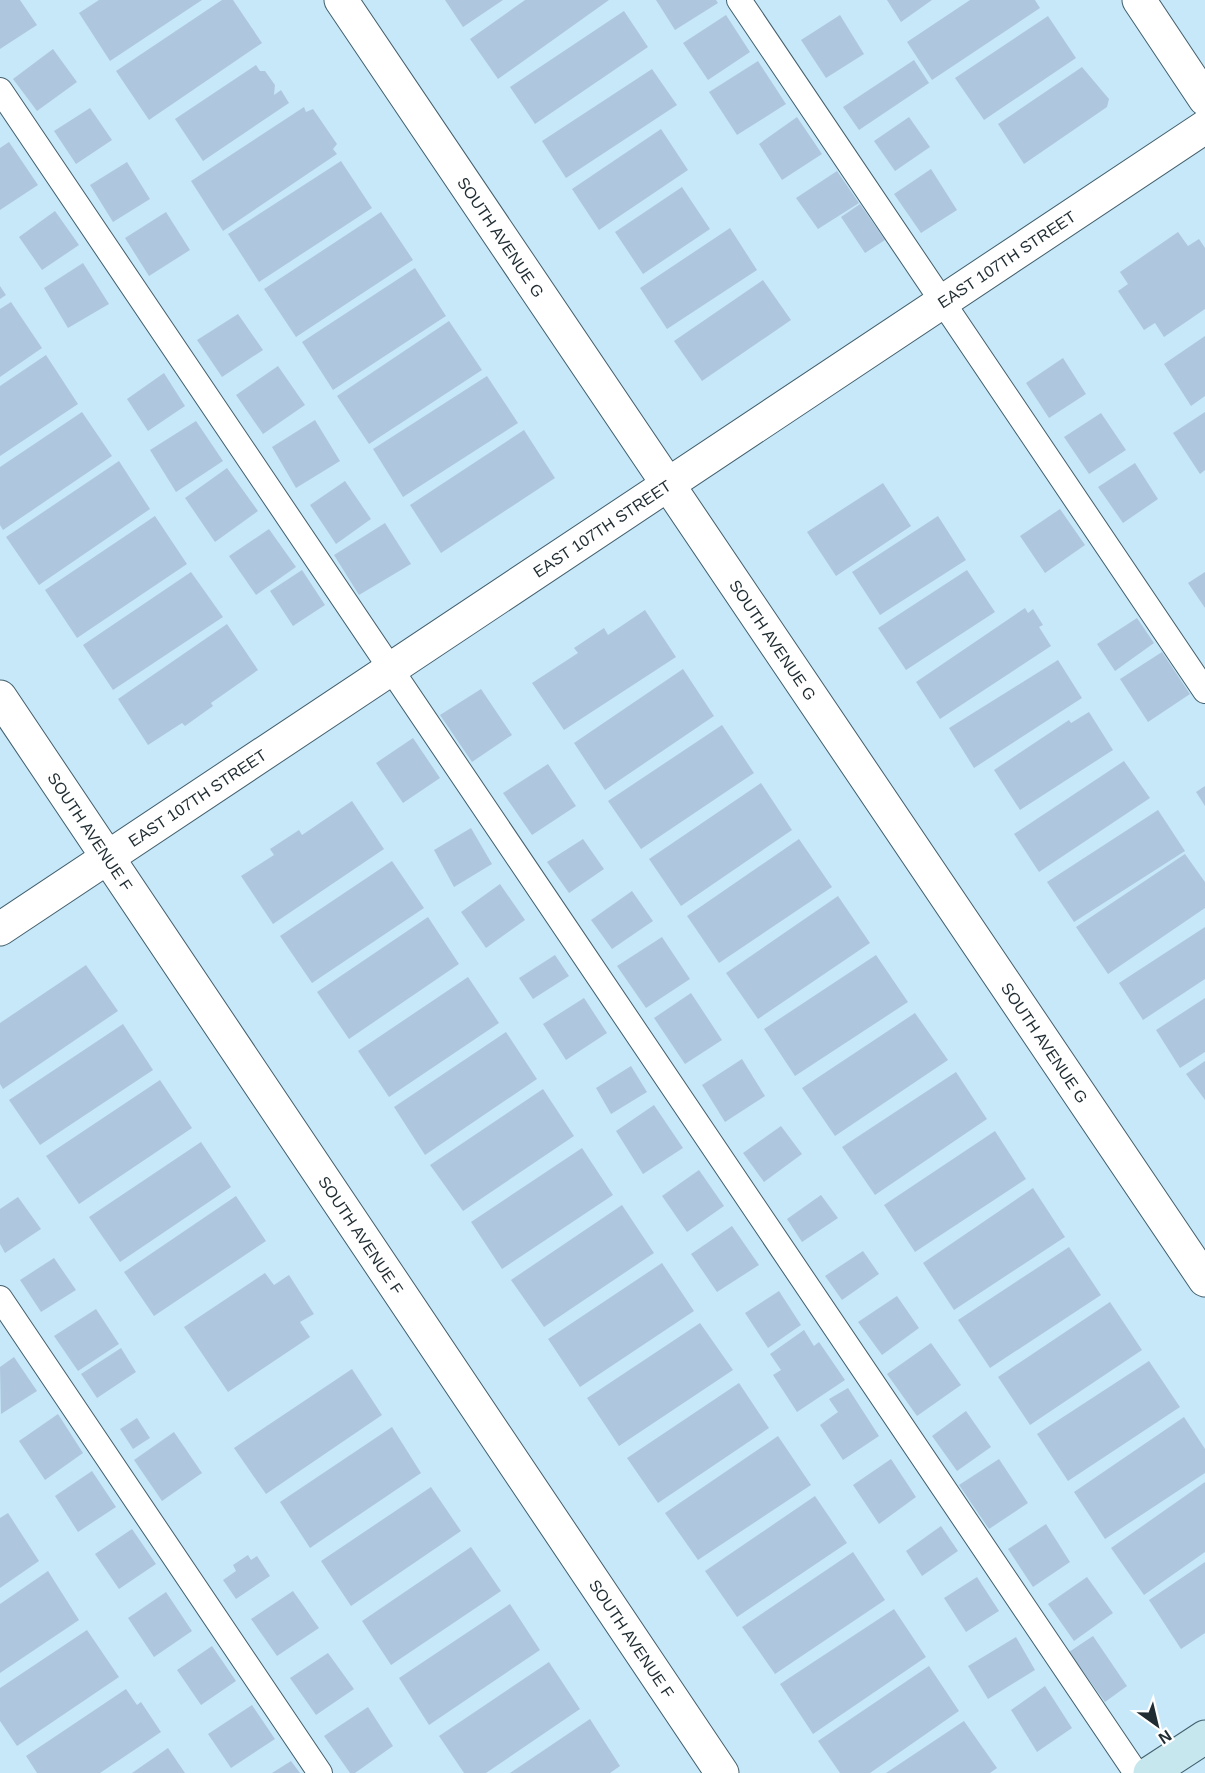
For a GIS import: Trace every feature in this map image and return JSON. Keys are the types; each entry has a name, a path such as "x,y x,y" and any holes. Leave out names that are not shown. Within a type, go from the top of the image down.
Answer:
{"main road":[{"path":"1150,1773 1205,1737"}],"street":[{"name":"SOUTH AVENUE G","path":"341,0 1205,1280"},
{"path":"1139,0 1205,99"},
{"name":"EAST 107TH STREET","path":"0,929 1205,127"},
{"name":"SOUTH AVENUE F","path":"0,697 722,1773"}],"lane":[{"path":"739,0 1205,691"},
{"path":"0,90 1136,1773"},
{"path":"0,1298 320,1773"}],"building":[{"path":"0,0 20,0 37,25 0,49"},
{"path":"99,0 202,0 110,61 79,13"},
{"path":"222,0 233,0 262,43 149,120 116,71"},
{"path":"445,0 503,0 463,27"},
{"path":"525,0 609,0 498,79 470,39"},
{"path":"656,0 716,0 718,3 675,30"},
{"path":"887,0 932,0 901,22"},
{"path":"970,0 1035,0 1040,8 932,80 907,42"},
{"path":"624,11 648,47 535,124 510,87"},
{"path":"726,15 750,52 708,80 683,43"},
{"path":"840,15 864,54 826,78 801,40"},
{"path":"1048,16 1076,58 984,120 955,78"},
{"path":"53,49 77,82 37,111 13,79"},
{"path":"914,60 929,83 859,130 843,107"},
{"path":"758,61 786,104 737,135 709,92"},
{"path":"256,65 260,71 265,71 275,85 274,95 281,90 289,103 203,161 175,119"},
{"path":"1082,67 1109,99 1107,107 1024,164 998,124"},
{"path":"652,69 677,105 566,178 542,141"},
{"path":"304,107 306,112 313,109 337,144 333,149 337,154 223,231 191,181"},
{"path":"90,108 112,140 76,164 54,131"},
{"path":"797,117 822,154 782,180 759,144"},
{"path":"909,117 930,147 895,171 874,141"},
{"path":"661,129 688,170 599,230 572,189"},
{"path":"9,142 38,185 0,210 0,148"},
{"path":"341,161 372,208 259,282 228,234"},
{"path":"127,162 150,199 113,222 90,185"},
{"path":"931,169 957,210 921,233 894,194"},
{"path":"837,171 859,203 818,229 796,198"},
{"path":"682,187 710,229 643,274 615,232"},
{"path":"860,204 885,240 865,253 841,217"},
{"path":"55,211 79,245 42,270 19,237"},
{"path":"166,212 190,250 149,276 125,238"},
{"path":"381,212 413,260 296,337 264,289"},
{"path":"730,228 757,270 667,329 640,288"},
{"path":"1178,232 1188,246 1199,239 1205,248 1205,309 1164,337 1155,323 1144,330 1118,291 1128,284 1120,272"},
{"path":"83,263 109,304 68,328 44,288"},
{"path":"415,268 446,316 333,390 302,342"},
{"path":"763,280 791,320 702,381 674,341"},
{"path":"0,286 6,295 0,299"},
{"path":"11,302 42,348 0,377 0,309"},
{"path":"238,314 263,350 222,377 197,340"},
{"path":"449,321 482,370 369,444 337,396"},
{"path":"1205,336 1205,396 1191,406 1164,364"},
{"path":"46,355 78,404 0,456 0,386"},
{"path":"1063,358 1086,394 1049,418 1026,383"},
{"path":"278,366 305,405 263,434 236,395"},
{"path":"164,373 185,406 148,431 127,399"},
{"path":"487,376 518,423 403,497 373,449"},
{"path":"82,412 112,456 3,530 0,525 0,467"},
{"path":"1205,412 1205,470 1200,474 1173,433"},
{"path":"1101,413 1126,450 1089,474 1064,437"},
{"path":"315,420 340,461 296,488 272,447"},
{"path":"196,421 223,461 176,492 150,450"},
{"path":"524,430 555,478 441,553 410,505"},
{"path":"119,461 150,509 39,585 6,537"},
{"path":"1135,463 1158,499 1123,523 1098,487"},
{"path":"227,468 258,511 215,542 185,498"},
{"path":"345,481 371,519 336,544 310,505"},
{"path":"883,483 911,526 836,576 807,532"},
{"path":"1060,509 1085,545 1045,573 1020,536"},
{"path":"155,516 187,564 77,638 45,590"},
{"path":"938,516 966,560 880,615 852,572"},
{"path":"385,523 411,564 359,595 334,555"},
{"path":"269,529 296,567 256,595 229,556"},
{"path":"302,570 325,605 293,626 270,591"},
{"path":"967,570 995,612 906,670 878,628"},
{"path":"191,572 223,617 113,690 83,645"},
{"path":"1205,572 1205,608 1188,583"},
{"path":"1025,608 1028,613 1033,609 1043,625 1039,627 1051,646 940,719 916,682"},
{"path":"645,610 676,657 564,730 532,683 578,653 574,648 604,628 608,635"},
{"path":"1137,618 1154,643 1115,671 1097,644"},
{"path":"227,624 258,670 211,703 213,706 185,726 182,723 148,745 118,699"},
{"path":"1162,652 1190,694 1148,722 1120,679"},
{"path":"1058,660 1082,698 974,768 949,728"},
{"path":"683,669 714,716 605,790 574,743"},
{"path":"481,689 512,735 472,762 440,715"},
{"path":"1089,712 1113,750 1020,810 994,770 1069,720 1071,723"},
{"path":"722,725 754,773 641,849 608,801"},
{"path":"413,738 440,778 403,803 376,763"},
{"path":"1124,761 1150,798 1039,872 1014,834"},
{"path":"548,764 576,806 532,835 503,793"},
{"path":"761,783 792,830 681,906 649,859"},
{"path":"1205,786 1205,806 1196,792"},
{"path":"352,801 384,849 273,924 241,876 274,855 270,849 299,830 302,835"},
{"path":"1158,810 1185,851 1074,922 1047,882"},
{"path":"471,828 492,864 454,887 434,850"},
{"path":"583,839 604,869 569,893 547,862"},
{"path":"799,839 832,887 719,963 687,916"},
{"path":"1185,854 1205,882 1205,908 1108,974 1076,927"},
{"path":"392,861 424,908 312,983 280,936"},
{"path":"500,884 525,920 486,948 461,912"},
{"path":"632,891 653,921 612,949 591,920"},
{"path":"838,896 870,943 758,1019 726,973"},
{"path":"428,917 459,964 349,1039 317,992"},
{"path":"1205,927 1205,979 1143,1020 1119,983"},
{"path":"662,937 690,979 646,1008 617,966"},
{"path":"555,955 569,976 533,999 519,978"},
{"path":"876,955 908,1002 795,1076 764,1029"},
{"path":"86,965 118,1011 3,1089 0,1084 0,1023"},
{"path":"468,977 499,1023 389,1097 358,1051"},
{"path":"691,993 722,1040 685,1064 654,1018"},
{"path":"584,998 607,1033 566,1060 543,1024"},
{"path":"1205,998 1205,1052 1180,1068 1156,1030"},
{"path":"915,1013 948,1060 835,1136 802,1088"},
{"path":"123,1024 153,1070 40,1145 9,1100"},
{"path":"506,1032 537,1079 425,1155 394,1107"},
{"path":"742,1059 765,1096 725,1122 702,1085"},
{"path":"1205,1061 1205,1100 1186,1074"},
{"path":"631,1066 647,1092 611,1114 596,1088"},
{"path":"956,1072 987,1119 875,1195 842,1147"},
{"path":"160,1080 192,1128 79,1204 46,1156"},
{"path":"543,1089 574,1136 463,1211 430,1165"},
{"path":"654,1105 683,1148 643,1174 616,1131"},
{"path":"781,1126 802,1154 764,1182 743,1153"},
{"path":"995,1131 1026,1179 915,1252 884,1205"},
{"path":"201,1142 231,1187 120,1262 89,1217"},
{"path":"582,1148 613,1195 502,1269 471,1222"},
{"path":"699,1170 724,1206 687,1232 662,1196"},
{"path":"1033,1188 1065,1237 954,1310 923,1263"},
{"path":"821,1195 838,1218 802,1242 787,1219"},
{"path":"236,1196 266,1241 154,1316 124,1272"},
{"path":"18,1197 41,1229 5,1253 0,1244 0,1209"},
{"path":"622,1205 654,1253 544,1327 511,1280"},
{"path":"732,1226 759,1265 717,1292 691,1254"},
{"path":"1069,1247 1101,1295 990,1368 958,1320"},
{"path":"863,1251 879,1274 842,1300 825,1276"},
{"path":"54,1258 76,1290 41,1312 20,1280"},
{"path":"662,1263 694,1311 580,1387 548,1339"},
{"path":"265,1273 274,1285 289,1275 314,1314 300,1322 310,1337 228,1392 184,1327"},
{"path":"779,1291 801,1325 768,1348 745,1313"},
{"path":"897,1296 919,1328 882,1355 858,1322"},
{"path":"1110,1302 1142,1350 1030,1425 998,1377"},
{"path":"96,1309 119,1344 78,1371 54,1336"},
{"path":"700,1323 733,1370 619,1446 587,1398"},
{"path":"804,1330 814,1346 819,1342 845,1380 797,1412 773,1375 781,1370 770,1354"},
{"path":"931,1343 961,1385 917,1416 887,1374"},
{"path":"121,1348 136,1372 97,1398 81,1374"},
{"path":"14,1357 37,1391 1,1414 0,1367"},
{"path":"1149,1361 1180,1407 1068,1481 1037,1434"},
{"path":"352,1369 382,1415 266,1494 234,1448"},
{"path":"739,1383 769,1428 658,1503 627,1458"},
{"path":"848,1388 879,1436 843,1460 820,1425 838,1412 829,1399"},
{"path":"966,1411 991,1447 957,1471 932,1436"},
{"path":"58,1414 83,1453 45,1480 19,1441"},
{"path":"1184,1417 1205,1449 1205,1473 1105,1539 1074,1492"},
{"path":"137,1418 150,1438 133,1449 120,1429"},
{"path":"392,1427 421,1473 310,1548 280,1502"},
{"path":"174,1432 202,1473 162,1501 134,1460"},
{"path":"778,1436 811,1485 698,1560 665,1513"},
{"path":"891,1459 916,1497 879,1524 853,1485"},
{"path":"999,1459 1028,1503 989,1529 959,1485"},
{"path":"92,1471 116,1507 78,1532 55,1496"},
{"path":"1205,1482 1205,1552 1144,1595 1111,1548"},
{"path":"431,1487 461,1531 351,1606 321,1561"},
{"path":"815,1496 847,1543 737,1617 705,1571"},
{"path":"8,1513 39,1561 0,1588 0,1518"},
{"path":"1046,1524 1070,1562 1033,1587 1008,1549"},
{"path":"941,1526 958,1551 922,1576 906,1551"},
{"path":"132,1529 156,1564 119,1589 95,1554"},
{"path":"471,1547 501,1591 391,1665 362,1621"},
{"path":"853,1552 885,1600 775,1674 742,1627"},
{"path":"248,1555 251,1560 257,1556 270,1576 236,1599 223,1580 236,1571 233,1565"},
{"path":"1205,1562 1205,1633 1181,1649 1149,1600"},
{"path":"48,1571 79,1620 0,1673 0,1604"},
{"path":"977,1577 999,1611 966,1632 944,1598"},
{"path":"1087,1577 1113,1613 1074,1641 1048,1604"},
{"path":"293,1591 319,1628 277,1656 251,1619"},
{"path":"166,1592 192,1631 154,1657 128,1618"},
{"path":"510,1604 540,1650 429,1725 399,1678"},
{"path":"894,1609 926,1657 813,1734 780,1684"},
{"path":"87,1630 119,1677 17,1746 0,1721 0,1688"},
{"path":"1093,1636 1127,1686 1105,1702 1069,1652"},
{"path":"1016,1637 1035,1670 988,1699 968,1666"},
{"path":"212,1646 236,1681 201,1705 177,1670"},
{"path":"328,1653 354,1689 316,1715 290,1678"},
{"path":"549,1662 580,1709 486,1773 464,1773 439,1736"},
{"path":"929,1666 959,1711 870,1773 840,1773 818,1741"},
{"path":"1045,1686 1072,1728 1037,1752 1011,1710"},
{"path":"126,1689 137,1705 141,1702 161,1732 100,1773 37,1773 26,1756"},
{"path":"252,1705 275,1739 231,1768 208,1734"},
{"path":"368,1707 393,1746 355,1773 350,1773 324,1736"},
{"path":"590,1719 620,1766 610,1773 510,1773"},
{"path":"964,1721 997,1768 990,1773 886,1773"},
{"path":"168,1748 185,1773 132,1773"},
{"path":"291,1761 300,1773 272,1773"}]}
